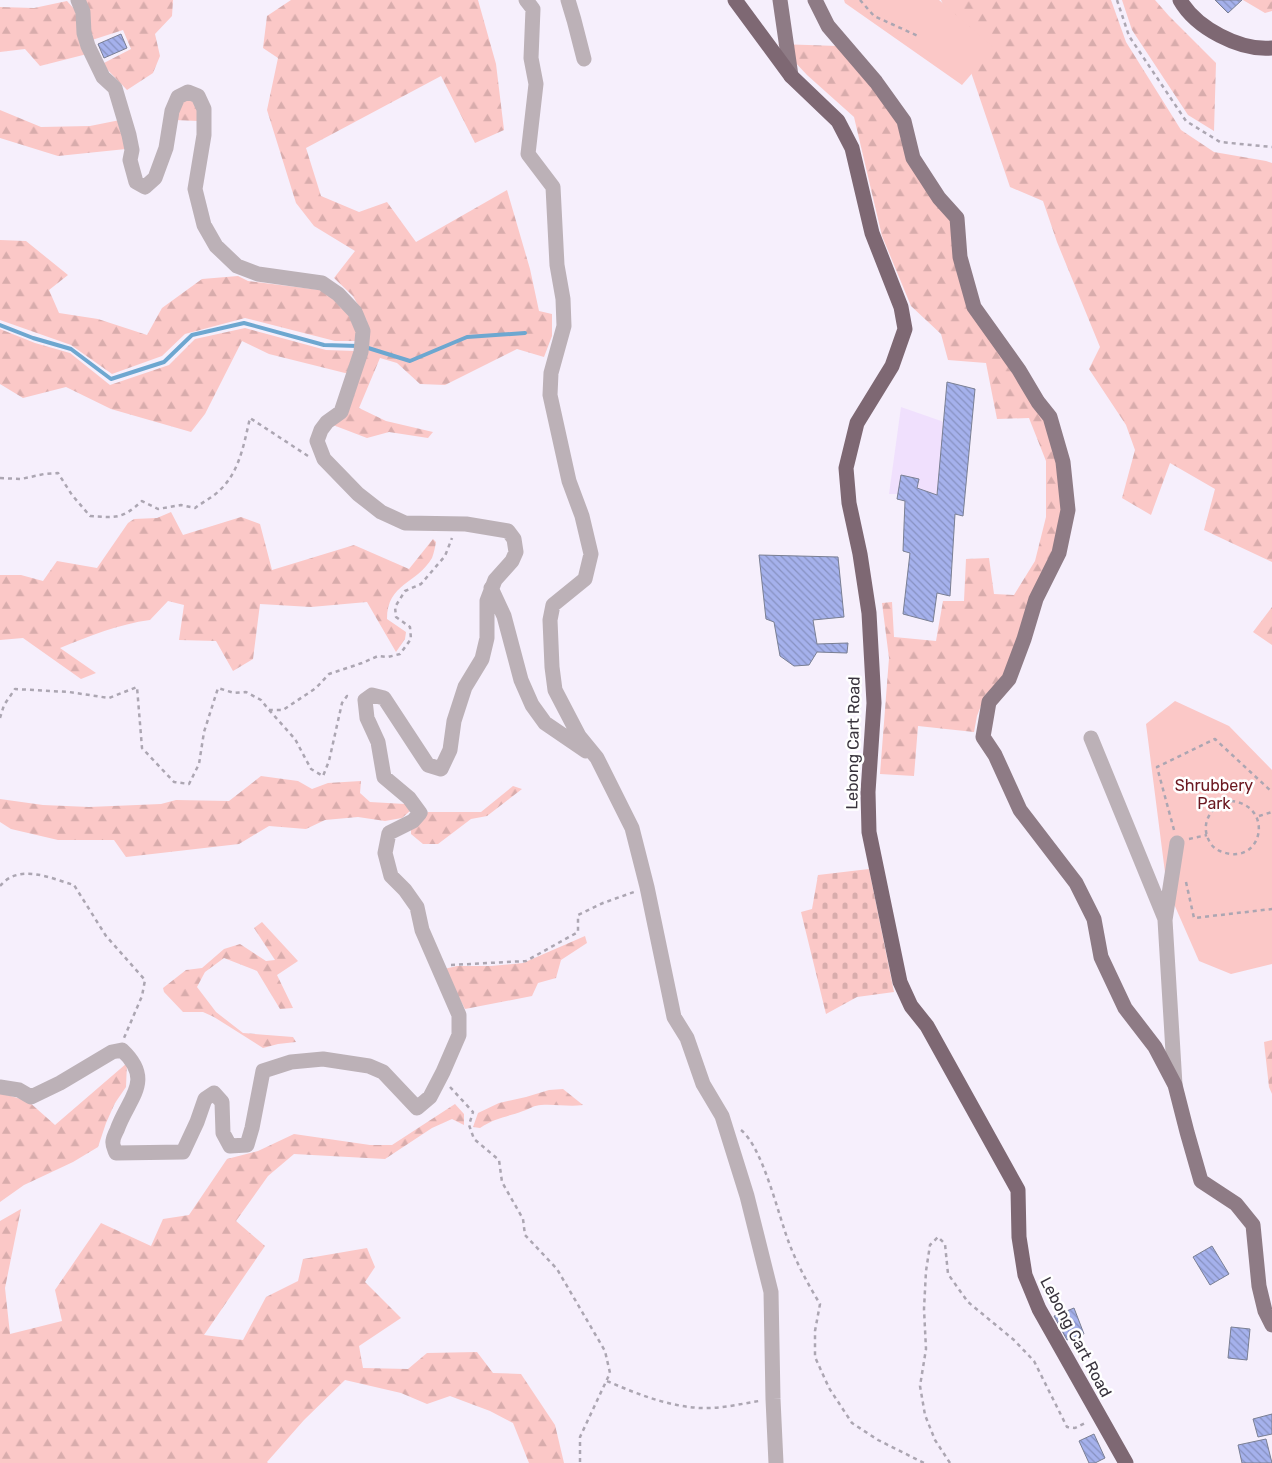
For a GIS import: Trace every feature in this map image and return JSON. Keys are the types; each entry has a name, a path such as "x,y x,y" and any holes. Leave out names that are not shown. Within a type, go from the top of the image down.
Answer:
{"highway":[{"name":"Lebong Cart Road","path":"735,0 792,76 838,121 852,148 872,233 901,307 906,329 892,366 857,424 846,468 849,503 860,554 869,614 874,703 868,792 869,832 900,982 911,1006 926,1026 1018,1190 1019,1237 1025,1275 1039,1308 1126,1463"},
{"path":"1180,0 1185,10 1221,38 1260,48 1272,48"}],"main road":[{"path":"780,0 792,76"},
{"path":"814,0 828,26 876,82 904,122 913,158 939,198 957,218 960,257 974,307 1050,417 1063,462 1068,510 1059,553 1036,599 1009,679 989,702 983,737 995,755 1020,810 1076,883 1094,919 1101,957 1125,1008 1155,1047 1175,1085 1202,1180 1236,1204 1252,1225 1259,1286 1265,1311 1272,1325"}],"street":[{"path":"0,1087 19,1090 31,1097 60,1083 112,1052 122,1050 133,1060 138,1072 137,1091 120,1121 112,1142 116,1153 183,1152 206,1099 214,1093 222,1102 223,1133 230,1146 247,1145 263,1071 290,1062 323,1060 369,1066 383,1072 417,1108 430,1097 459,1035 459,1015 422,930 417,907 392,876 385,853 389,833 413,821 420,813 409,798 384,777 378,742 367,718 365,700 372,695 384,698 428,765 441,769 450,750 454,721 465,687 482,658 487,638 486,600 495,580 512,561 516,552 514,539 508,531 466,524 405,524 381,512 358,494 324,459 317,441 319,435 327,422 341,412 361,352 362,331 354,312 338,294 322,284 258,274 237,266 216,246 204,226 196,189 204,135 204,109 198,96 188,92 178,97 172,111 166,148 155,178 145,187 136,182 130,160 132,150 129,135 115,88 103,77 88,46 84,33 83,12 78,0"},
{"path":"526,0 533,9 531,58 536,84 528,154 553,187 557,265 563,299 564,326 551,373 550,395 569,481 582,516 591,554 585,579 553,604 550,620 555,690 579,736 597,758 632,828 647,887 674,1017 687,1038 703,1084 722,1116 747,1196 772,1292 773,1399 776,1463"},
{"path":"568,0 584,59"},
{"path":"492,588 504,616 521,680 532,705 545,723 597,758"},
{"path":"1091,738 1165,920"},
{"path":"1175,1085 1165,920 1177,842"}],"path":[{"path":"860,0 874,16 918,36"},
{"path":"1117,0 1129,36 1186,121 1220,142 1272,147"},
{"path":"0,478 21,479 58,473 72,495 90,516 110,518 128,514 142,501 158,509 181,505 195,508 221,489 236,468 243,449 250,418 309,457"},
{"path":"269,710 283,710 316,688 329,674 378,656 388,657 400,654 411,639 410,627 396,617 394,607 405,591 421,584 445,556 452,537 448,525"},
{"path":"0,718 4,705 15,689 69,692 109,698 137,688 142,748 174,782 189,784 199,764 204,732 218,688 234,693 246,692 261,700 295,739 311,769 323,776 329,761 342,703 346,696 365,700"},
{"path":"1207,835 1177,842 1158,767 1215,739 1272,792"},
{"path":"1224,802 1240,802 1248,806 1258,816 1259,833 1256,842 1242,853 1225,853 1217,850 1210,843 1207,835 1205,828 1206,819 1216,806 1224,802"},
{"path":"1258,816 1272,812"},
{"path":"0,886 7,878 21,873 40,874 74,886 106,936 145,980 142,996 123,1041 122,1050"},
{"path":"1186,880 1194,918 1272,908"},
{"path":"437,967 459,963 526,961 578,932 578,915 647,887"},
{"path":"443,1072 452,1091 473,1112 469,1125 474,1139 499,1160 502,1182 523,1219 525,1235 556,1269 570,1289 605,1351 610,1373 580,1437 580,1463"},
{"path":"722,1116 747,1135 764,1168 789,1244 820,1304 815,1331 815,1357 828,1388 852,1423 878,1440 924,1463"},
{"path":"950,1463 935,1440 925,1415 920,1386 926,1349 924,1309 926,1271 930,1244 938,1237 945,1244 948,1274 968,1302 1014,1340 1034,1362 1067,1427 1075,1428 1099,1417"},
{"path":"606,1381 655,1400 702,1408 773,1399"}],"shaded area":[{"path":"901,407 944,422 937,495 917,488 918,479 902,475 898,494 889,494"}],"green space":[{"path":"82,0 173,0 172,16 155,34 160,56 153,73 127,90 102,64 131,49 123,30 92,40"},
{"path":"291,0 478,0 496,64 504,130 475,143 441,76 306,148 321,196 359,212 387,202 416,242 507,190 530,269 539,311 552,314 552,336 544,357 517,349 445,385 420,384 397,363 380,358 359,408 386,421 433,432 428,438 389,432 367,438 333,425 368,352 367,321 353,296 334,278 355,251 314,226 296,203 267,110 278,58 263,48 267,16"},
{"path":"844,0 939,0 994,48 962,85 845,3"},
{"path":"941,0 1111,0 1126,42 1181,130 1214,152 1272,163 1272,562 1204,530 1215,489 1170,463 1151,515 1122,498 1135,450 1126,425 1089,369 1100,347 1057,242 1043,201 1010,187 959,37"},
{"path":"1122,0 1155,0 1216,63 1214,131 1188,115 1132,30"},
{"path":"1243,0 1272,0 1272,11 1265,13"},
{"path":"67,1 76,11 87,54 40,66 25,49 0,52 0,7 34,8"},
{"path":"778,44 838,46 873,88 901,126 952,221 957,264 1045,417 1059,468 1062,512 1054,553 1003,678 985,695 977,716 974,732 918,726 914,776 880,774 889,658 882,603 892,602 894,637 936,641 943,601 964,601 966,559 989,558 994,594 1014,595 1035,561 1046,517 1046,461 1029,418 997,419 986,363 948,360 941,334 911,306 882,236 854,117 807,75"},
{"path":"192,99 198,109 198,121 175,120 183,101"},
{"path":"0,110 41,127 90,126 120,120 126,149 58,156 0,138"},
{"path":"0,240 26,241 68,275 49,290 59,313 98,319 147,335 162,308 202,279 238,276 248,281 320,290 331,296 349,316 357,334 355,341 335,341 245,318 185,334 162,356 112,374 71,345 0,320"},
{"path":"245,328 326,350 356,351 349,374 269,354 242,341 205,414 191,432 111,409 66,387 23,398 0,384 0,329 35,343 70,353 110,385 169,365 195,339"},
{"path":"171,512 183,535 241,517 260,524 272,570 354,545 409,569 433,539 436,542 432,558 426,567 397,591 388,607 387,619 406,632 405,639 396,652 367,602 311,607 260,604 253,659 233,671 216,641 179,640 184,605 168,601 150,620 116,627 60,648 96,673 81,679 23,638 0,640 0,575 21,575 43,581 57,561 97,568 128,523 134,519 157,518"},
{"path":"1272,607 1272,645 1253,632"},
{"name":"Shrubbery Park","path":"1175,701 1229,726 1272,770 1272,964 1231,974 1199,961 1167,888 1146,724"},
{"path":"261,776 298,781 312,789 328,783 361,781 360,793 370,802 405,804 410,811 402,818 385,821 358,817 325,820 306,829 269,826 239,844 126,857 114,840 58,840 11,829 0,822 0,799 43,805 89,807 161,804 176,800 229,801"},
{"path":"513,786 522,789 487,816 471,819 438,844 423,844 411,834 411,825 428,812 481,812"},
{"path":"869,869 894,992 857,997 826,1014 801,912 812,909 818,875"},
{"path":"262,922 298,961 277,975 293,1008 280,1009 257,971 224,958 205,972 197,987 216,1012 243,1033 293,1037 296,1042 263,1048 203,1012 183,1012 164,992 163,988 186,970 202,968 224,949 240,944 266,961 275,960 254,928"},
{"path":"585,936 587,943 561,960 556,978 538,983 532,996 465,1009 444,969 457,966 491,966 523,963"},
{"path":"1272,1040 1272,1094 1269,1087 1264,1042"},
{"path":"127,1063 126,1087 115,1103 98,1147 73,1162 24,1185 0,1202 0,1093 28,1101 55,1125"},
{"path":"563,1089 583,1105 534,1106 480,1128 473,1127 478,1113 499,1103 549,1090"},
{"path":"455,1104 464,1114 464,1125 452,1119 432,1128 385,1159 294,1154 268,1176 236,1221 265,1246 204,1335 243,1340 266,1297 298,1281 303,1259 367,1248 375,1267 365,1282 401,1318 359,1346 363,1368 408,1369 427,1353 477,1352 493,1373 521,1374 555,1425 564,1463 529,1463 513,1423 490,1411 450,1396 427,1404 401,1393 345,1380 304,1420 268,1463 0,1463 0,1221 21,1209 5,1288 10,1334 62,1321 55,1290 101,1223 151,1246 163,1219 189,1215 227,1159 258,1151 294,1134 370,1145 392,1145"}],"building":[{"path":"1215,0 1242,0 1228,13"},
{"path":"121,34 127,48 104,58 98,44"},
{"path":"947,382 975,389 963,516 955,514 950,596 937,593 933,622 903,614 910,553 903,551 905,501 897,499 901,475 919,479 917,488 937,495"},
{"path":"759,555 838,557 844,617 813,620 817,644 848,643 847,653 817,652 809,665 794,666 780,656 774,622 766,619"},
{"path":"1212,1246 1229,1274 1210,1285 1193,1257"},
{"path":"1074,1308 1084,1334 1067,1340 1054,1316"},
{"path":"1231,1327 1250,1329 1247,1360 1228,1358"},
{"path":"1272,1414 1272,1434 1258,1437 1253,1419"},
{"path":"1094,1434 1105,1458 1095,1463 1089,1463 1079,1441"},
{"path":"1266,1439 1272,1463 1242,1463 1238,1445"}],"waterway":[{"path":"0,325 33,338 71,349 111,379 164,362 192,335 244,323 324,345 358,346"},
{"path":"365,347 410,361 467,337 525,333"}]}
